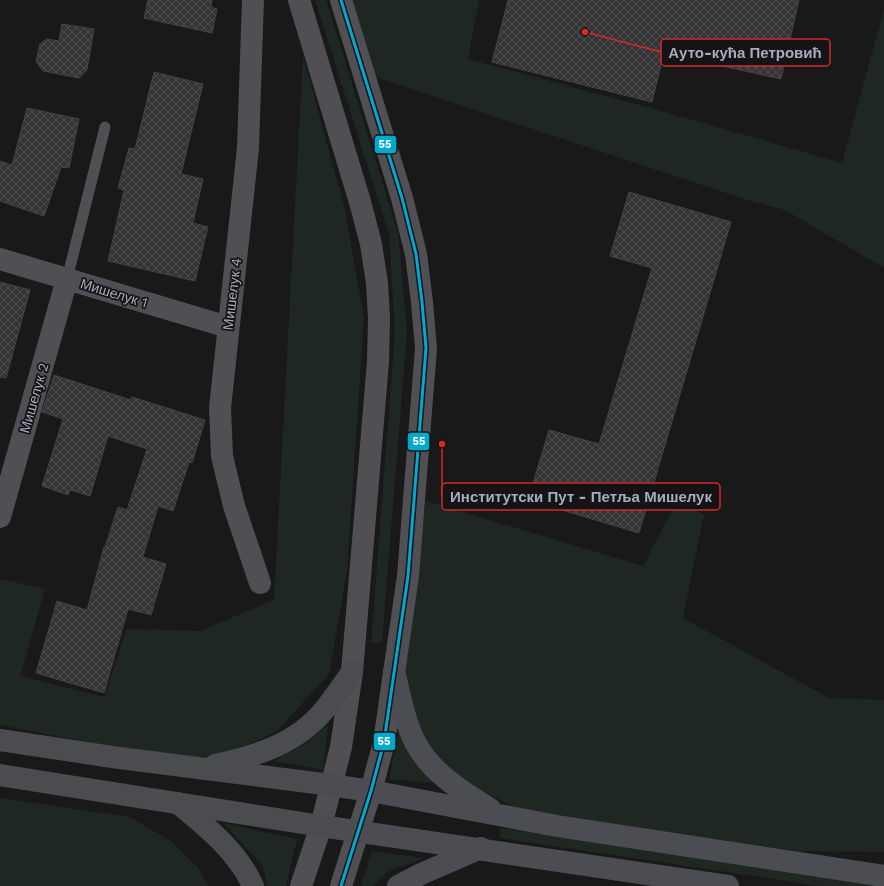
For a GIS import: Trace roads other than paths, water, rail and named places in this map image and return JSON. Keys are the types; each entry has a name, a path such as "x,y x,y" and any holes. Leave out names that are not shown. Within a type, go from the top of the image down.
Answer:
{"highway":[{"path":"197,769 235,761 278,747 292,739 324,710 352,672"},
{"path":"0,740 197,769 331,785"},
{"path":"0,774 321,826"},
{"path":"177,802 209,829 232,854 248,874 253,886"}],"main road":[{"path":"394,671 406,719 415,743 433,768 459,789 500,815"},
{"path":"331,785 371,791 557,826 884,876"},
{"path":"321,826 480,848 728,886"},
{"path":"398,886 420,874 480,848"},
{"path":"802,863 884,866"}],"street":[{"name":"Мишелук 4","path":"253,0 248,148 220,408 222,456 234,506 260,583"},
{"path":"299,0 360,202 371,244 379,318 378,362 352,672 341,747 321,826 301,886"},
{"path":"341,0 402,198 416,254 426,348 408,576 384,742 371,791 357,831 341,886"},
{"name":"Мишелук 1","path":"0,259 228,327"},
{"name":"Мишелук 2","path":"0,516 67,279"}],"lane":[{"path":"67,279 105,127"}],"place":[{"name":"Ауто-кућа Петровић","path":"585,32"},
{"name":"Институтски Пут - Петља Мишелук","path":"442,444"}]}
